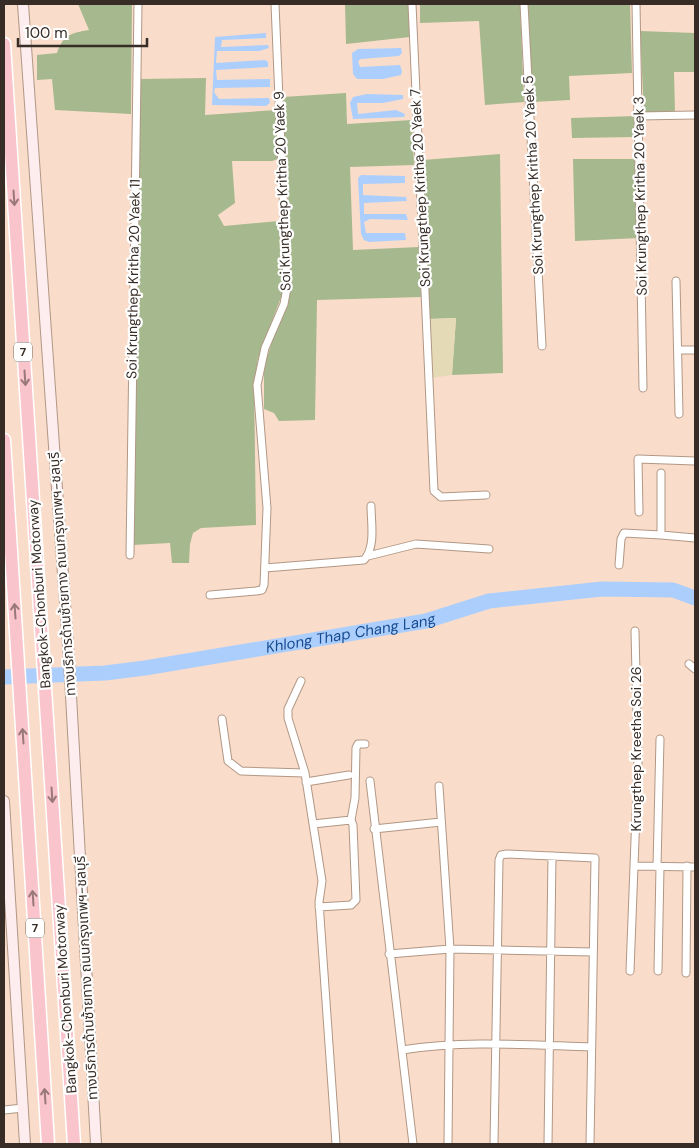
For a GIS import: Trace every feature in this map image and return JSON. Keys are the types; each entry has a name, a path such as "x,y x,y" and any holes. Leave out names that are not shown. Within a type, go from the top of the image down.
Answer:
{"highway":[{"name":"Bangkok-Chonburi Motorway","path":"4,44 74,1144"},
{"name":"Bangkok-Chonburi Motorway","path":"4,440 48,1144"}],"main road":[{"name":"ทางบริการด้านซ้ายทาง ถนนกรุงเทพฯ-ชลบุรี","path":"22,4 69,660 96,1144"},
{"path":"4,801 25,1144"}],"street":[{"name":"Soi Krungthep Kritha 20 Yaek 11","path":"130,554 138,4"},
{"name":"Soi Krungthep Kritha 20 Yaek 9","path":"210,595 262,590 264,585 267,508 257,385 265,348 284,304 287,288 275,4"},
{"name":"Soi Krungthep Kritha 20 Yaek 7","path":"412,4 434,491 442,497 486,495"},
{"name":"Soi Krungthep Kritha 20 Yaek 5","path":"524,4 542,346"},
{"name":"Soi Krungthep Kritha 20 Yaek 3","path":"636,4 643,388"},
{"path":"638,116 695,115"},
{"path":"676,281 679,414"},
{"path":"678,350 695,350"},
{"path":"639,512 638,459 695,461"},
{"path":"661,473 661,535"},
{"path":"368,556 372,542 371,506"},
{"path":"619,565 621,539 624,533 695,538"},
{"path":"265,568 358,562 368,556 416,544 489,549"},
{"name":"Krungthep Kreetha Soi 26","path":"630,971 638,761 635,631"},
{"path":"301,681 288,709 288,718 305,773 322,881 319,907 336,1144"},
{"path":"222,719 228,761 232,766 241,771 305,773"},
{"path":"658,971 660,739"},
{"path":"319,907 351,905 356,900 351,820 355,798 356,748 358,744 365,744"},
{"path":"306,782 349,775"},
{"path":"370,781 374,829 413,1144"},
{"path":"439,786 450,949 448,1144"},
{"path":"313,824 351,820"},
{"path":"374,829 442,822"},
{"path":"494,1144 499,860 501,855 595,858 590,1144"},
{"path":"548,1144 552,856"},
{"path":"634,866 691,867 686,973"},
{"path":"390,954 450,949 593,952"},
{"path":"402,1050 449,1044 591,1047"},
{"path":"4,1110 23,1108"}],"green space":[{"path":"78,4 132,4 131,114 55,110 52,79 37,80 37,55 57,53 62,42 68,36 89,30"},
{"path":"345,4 408,4 410,37 346,44"},
{"path":"420,4 520,4 524,102 485,105 479,21 420,23"},
{"path":"528,4 630,4 632,73 569,76 570,100 532,102"},
{"path":"640,31 695,33 695,72 674,72 675,113 644,113"},
{"path":"206,78 205,115 276,110 278,159 272,161 232,161 235,203 218,215 224,226 279,221 283,292 258,358 254,384 256,525 201,528 193,533 190,544 189,563 172,563 170,543 132,545 139,79"},
{"path":"346,93 347,124 412,120 414,165 350,167 353,250 419,247 421,297 317,300 315,420 279,421 274,413 264,409 264,368 273,338 289,300 291,254 283,97"},
{"path":"636,116 636,137 572,138 571,118"},
{"path":"500,154 503,373 452,375 456,318 429,319 423,160"},
{"path":"573,159 637,159 639,238 575,241"}],"sand":[{"path":"456,318 452,375 432,378 429,319"}],"water":[{"path":"266,33 266,38 222,40 221,47 268,45 269,48 259,51 217,51 216,63 265,60 268,62 268,67 216,70 217,80 270,79 270,87 215,88 214,92 219,99 269,98 270,103 266,106 212,105 215,37"},
{"path":"401,48 402,53 399,56 361,59 358,61 360,67 400,65 401,75 383,79 357,79 353,74 352,53 358,49"},
{"path":"367,94 403,95 403,99 383,103 357,103 358,114 396,110 405,114 404,117 353,119 350,103 353,97"},
{"path":"361,175 405,176 405,183 363,184 363,195 406,197 407,201 364,203 364,214 406,214 408,220 370,219 364,222 366,233 405,233 406,240 369,242 364,240 361,234 358,178"}],"waterway":[{"name":"Khlong Thap Chang Lang","path":"4,677 105,673 145,668 426,621 489,601 602,589 673,590 695,598"}]}
